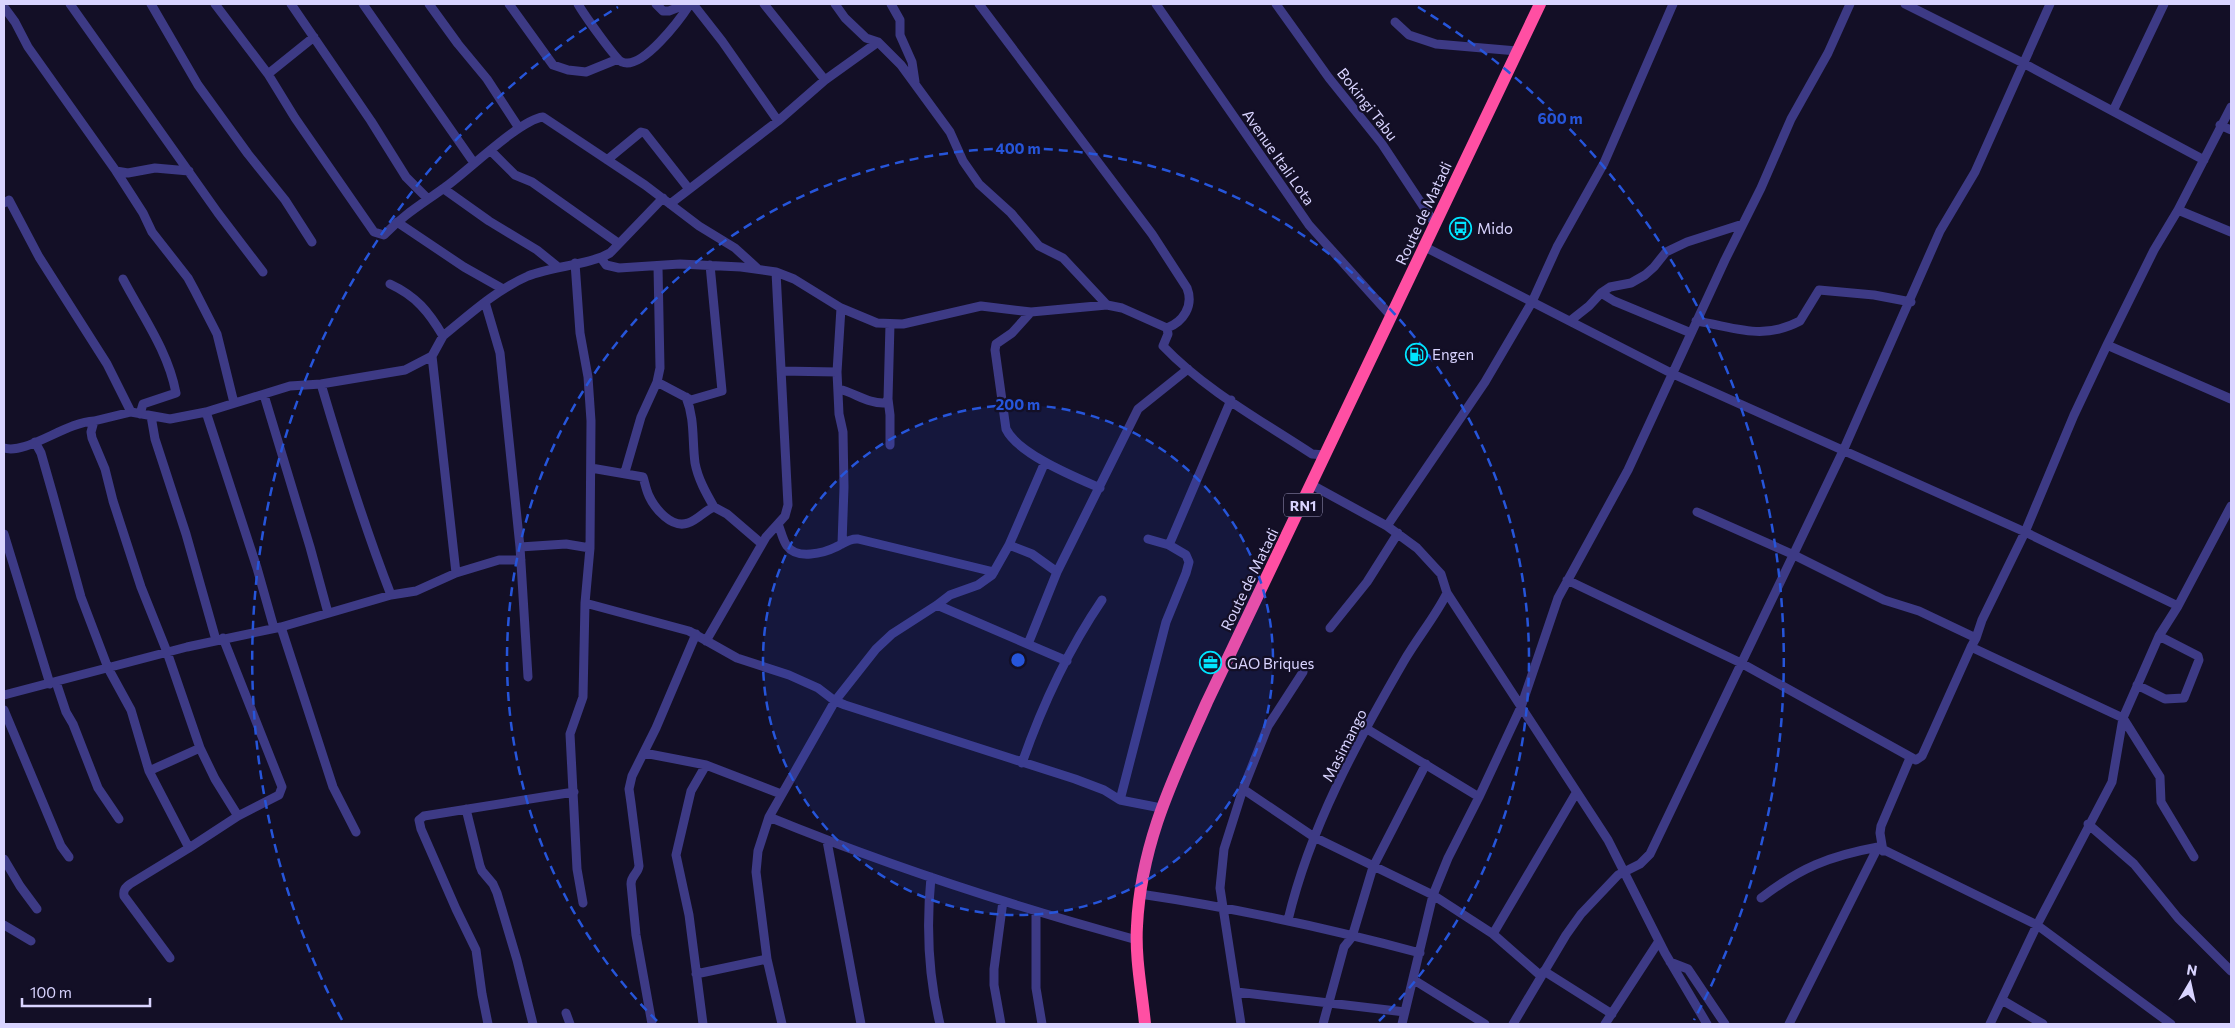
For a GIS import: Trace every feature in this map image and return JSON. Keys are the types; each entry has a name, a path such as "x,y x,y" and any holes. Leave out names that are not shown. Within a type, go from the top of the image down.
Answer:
{"highway":[{"name":"Route de Matadi","path":"1145,1024 1137,940 1140,894 1153,833 1161,808 1208,702 1540,4"}],"street":[{"path":"70,4 263,272"},
{"path":"151,4 198,85 248,154 285,200 312,242"},
{"path":"215,4 268,74 295,118 374,232 384,235 397,222 444,188 519,128 537,118 543,117 663,198 720,241 735,248 757,268"},
{"path":"291,4 372,121 406,177 428,198"},
{"path":"363,4 474,163"},
{"path":"429,4 458,44 487,79 519,128"},
{"path":"509,4 553,65 568,70 586,72 618,59"},
{"path":"578,4 618,59 623,63 639,59 658,45 692,4 722,41 778,121"},
{"path":"656,4 663,11 669,11 687,4"},
{"path":"764,4 825,80"},
{"path":"835,4 845,18 866,38 878,42 893,55 915,82 950,132 962,161 979,184 1011,213 1038,246 1063,258 1107,305"},
{"path":"891,4 900,20 900,35 912,62 915,82"},
{"path":"601,258 606,265 619,268 680,264 757,268 776,272 794,279 841,308 877,323 890,324 924,320 981,306 1031,312 1107,305 1122,308 1167,328 1178,324 1187,310 1190,301 1187,288 1147,226 979,4"},
{"name":"Avenue Itali Lota","path":"1156,4 1310,226 1391,316"},
{"name":"Bokingi Tabu","path":"1276,4 1329,78 1382,144 1435,224"},
{"path":"1388,526 1485,382 1532,302 1558,247 1604,163 1674,4"},
{"path":"1402,1024 1433,896 1459,834 1479,797 1521,707 1558,598 1628,470 1791,118 1828,54 1850,4"},
{"path":"1906,4 2023,63 2204,160"},
{"path":"1513,1024 1542,974 1581,914 1618,874 1624,873 1646,860 1650,854 1843,451 1911,302 1940,231 1976,172 2050,4"},
{"path":"2113,111 2164,4"},
{"path":"4,7 15,22 28,47 116,171 143,213 152,232 188,278 217,334 234,403"},
{"path":"1394,22 1410,35 1436,44 1517,51"},
{"path":"268,74 314,38"},
{"path":"670,204 778,121 825,80 878,42"},
{"path":"1567,580 1741,663 1910,758 1916,760 1922,756 1976,638 1982,620 2025,532 2074,415 2107,345 2154,250 2178,210 2220,125 2231,107"},
{"path":"2220,125 2231,130"},
{"path":"607,160 641,132 645,133 688,189"},
{"path":"491,151 515,175 532,182 618,243"},
{"path":"116,171 128,173 155,168 189,171"},
{"path":"444,188 489,221 537,250 558,267"},
{"path":"4,448 9,450 25,447 83,422 136,413 170,419 206,412 290,386 322,384 405,370 432,356 443,336 503,289 529,276 558,267 601,258 610,253 663,198"},
{"path":"4,203 9,200 39,257 136,413"},
{"path":"2178,210 2231,232"},
{"path":"397,222 464,267 503,289"},
{"path":"1570,322 1610,287 1631,283 1645,275 1654,268 1666,252 1686,242 1743,224"},
{"path":"1425,247 1673,374 2025,532 2178,606"},
{"path":"575,263 580,334 590,402 591,468 590,548 585,603 583,697 570,734 577,869 583,903"},
{"path":"625,472 642,417 658,382 662,357 658,266"},
{"path":"658,382 691,400 720,393 723,388 710,266"},
{"path":"706,641 762,544 786,516 788,505 776,272"},
{"path":"123,280 144,319 162,346 176,393 143,404 136,413"},
{"path":"390,284 408,292 432,318 443,336"},
{"path":"1696,321 1748,332 1766,332 1800,321 1819,290 1874,295 1911,302"},
{"path":"1601,293 1614,301 1691,333"},
{"path":"484,302 500,353 520,547 528,677"},
{"path":"841,308 837,372 839,414 843,423 844,487 842,544"},
{"path":"1031,312 1012,333 1000,339 994,350 1006,429 1009,436 1016,442 1045,462 1100,488"},
{"path":"890,324 888,399 890,445"},
{"path":"1167,328 1168,334 1163,346 1188,368 1231,400 1312,454 1325,455"},
{"path":"2107,345 2231,399"},
{"path":"432,356 456,573"},
{"path":"1028,644 1057,572 1138,409 1188,368"},
{"path":"781,371 837,372"},
{"path":"322,384 361,516 380,561 391,595"},
{"path":"839,389 852,392 873,403 885,403 888,399"},
{"path":"264,395 328,613"},
{"path":"686,397 692,415 695,462 698,476 714,507 727,514 762,544"},
{"path":"1169,545 1231,400"},
{"path":"206,412 254,560 333,787 356,832"},
{"path":"151,416 155,439 219,639 282,787 279,795 238,816 125,888 124,896 170,958"},
{"path":"94,421 91,432 92,438 105,469 113,501 141,587 167,652 200,748 215,779 238,816"},
{"path":"35,442 41,453 54,495 81,597 108,668 130,710 149,771 189,848"},
{"path":"782,1024 767,959 756,872 758,851 769,817 836,701 876,649 892,634 950,595 978,585 994,572 1001,556 1009,545 1045,462"},
{"path":"591,468 625,472 643,477 649,497 665,517 678,524 682,525 696,520 714,507"},
{"path":"1312,485 1388,526 1417,548 1441,574 1447,593 1608,840 1659,942 1707,1024"},
{"path":"1990,1024 2037,925 2065,874 2088,824 2112,782 2123,718 2159,636 2178,606 2231,506"},
{"path":"1697,512 1794,555 1884,600 1918,611 1976,638"},
{"path":"778,524 786,546 792,550 809,554 824,553 850,540 858,539 994,572"},
{"path":"1330,628 1367,582 1398,533"},
{"path":"4,534 53,684 98,788 119,819"},
{"path":"1120,800 1166,622 1189,562 1186,554 1169,545 1148,539"},
{"path":"520,547 566,544 590,548"},
{"path":"1009,545 1032,554 1057,572"},
{"path":"4,695 53,684 219,639 277,627 391,595 416,591 456,573 499,560 521,560"},
{"name":"Masimango","path":"1288,920 1297,884 1314,837 1367,729 1408,654 1447,593"},
{"path":"1022,763 1040,713 1080,632 1102,600"},
{"path":"585,603 696,634 737,658 789,675 818,688 836,701 1075,779 1104,790 1120,800 1161,808"},
{"path":"937,605 1066,661"},
{"path":"652,1024 636,935 631,884 631,879 639,866 630,789 632,776 696,634"},
{"path":"2137,685 2165,699 2184,698 2198,656 2159,636"},
{"path":"1971,647 2123,718 2160,777 2161,802 2194,857"},
{"path":"1241,1024 1220,888 1224,849 1243,789 1268,726 1303,672"},
{"path":"4,710 58,837 69,858"},
{"path":"1367,729 1479,797"},
{"path":"149,771 200,748"},
{"path":"644,753 706,765 781,794"},
{"path":"1789,1024 1880,849 1881,826 1910,758"},
{"path":"1323,1024 1344,947 1352,937 1373,867 1426,764"},
{"path":"703,1024 689,915 676,855 691,791 706,765"},
{"path":"1243,789 1314,837 1433,896 1493,934 1542,974 1612,1014"},
{"path":"488,1024 476,950 421,829 420,820 424,816 574,792"},
{"path":"1493,934 1576,792"},
{"path":"466,810 480,866 493,884 517,960 533,1024"},
{"path":"769,817 827,841 931,878 1036,912 1137,940"},
{"path":"2088,824 2134,864 2178,918 2231,971"},
{"path":"827,841 861,1024"},
{"path":"1761,898 1786,878 1815,864 1880,849 2037,925 2172,1024"},
{"path":"4,858 20,886 37,909"},
{"path":"931,878 927,939 930,974 940,1024"},
{"path":"1140,894 1222,906 1288,920 1420,953"},
{"path":"1001,1024 994,977 1003,902"},
{"path":"1036,912 1036,988 1042,1024"},
{"path":"4,925 31,942"},
{"path":"1605,1024 1659,942"},
{"path":"696,974 767,959"},
{"path":"1670,962 1688,969 1724,1024"},
{"path":"1414,980 1485,1024"},
{"path":"1237,992 1405,1012"},
{"path":"2002,1000 2043,1024"},
{"path":"566,1013 570,1024"}],"place":[{"name":"Mido","path":"1461,228"},
{"name":"Engen","path":"1416,354"},
{"name":"GAO Briques","path":"1211,663"}]}
